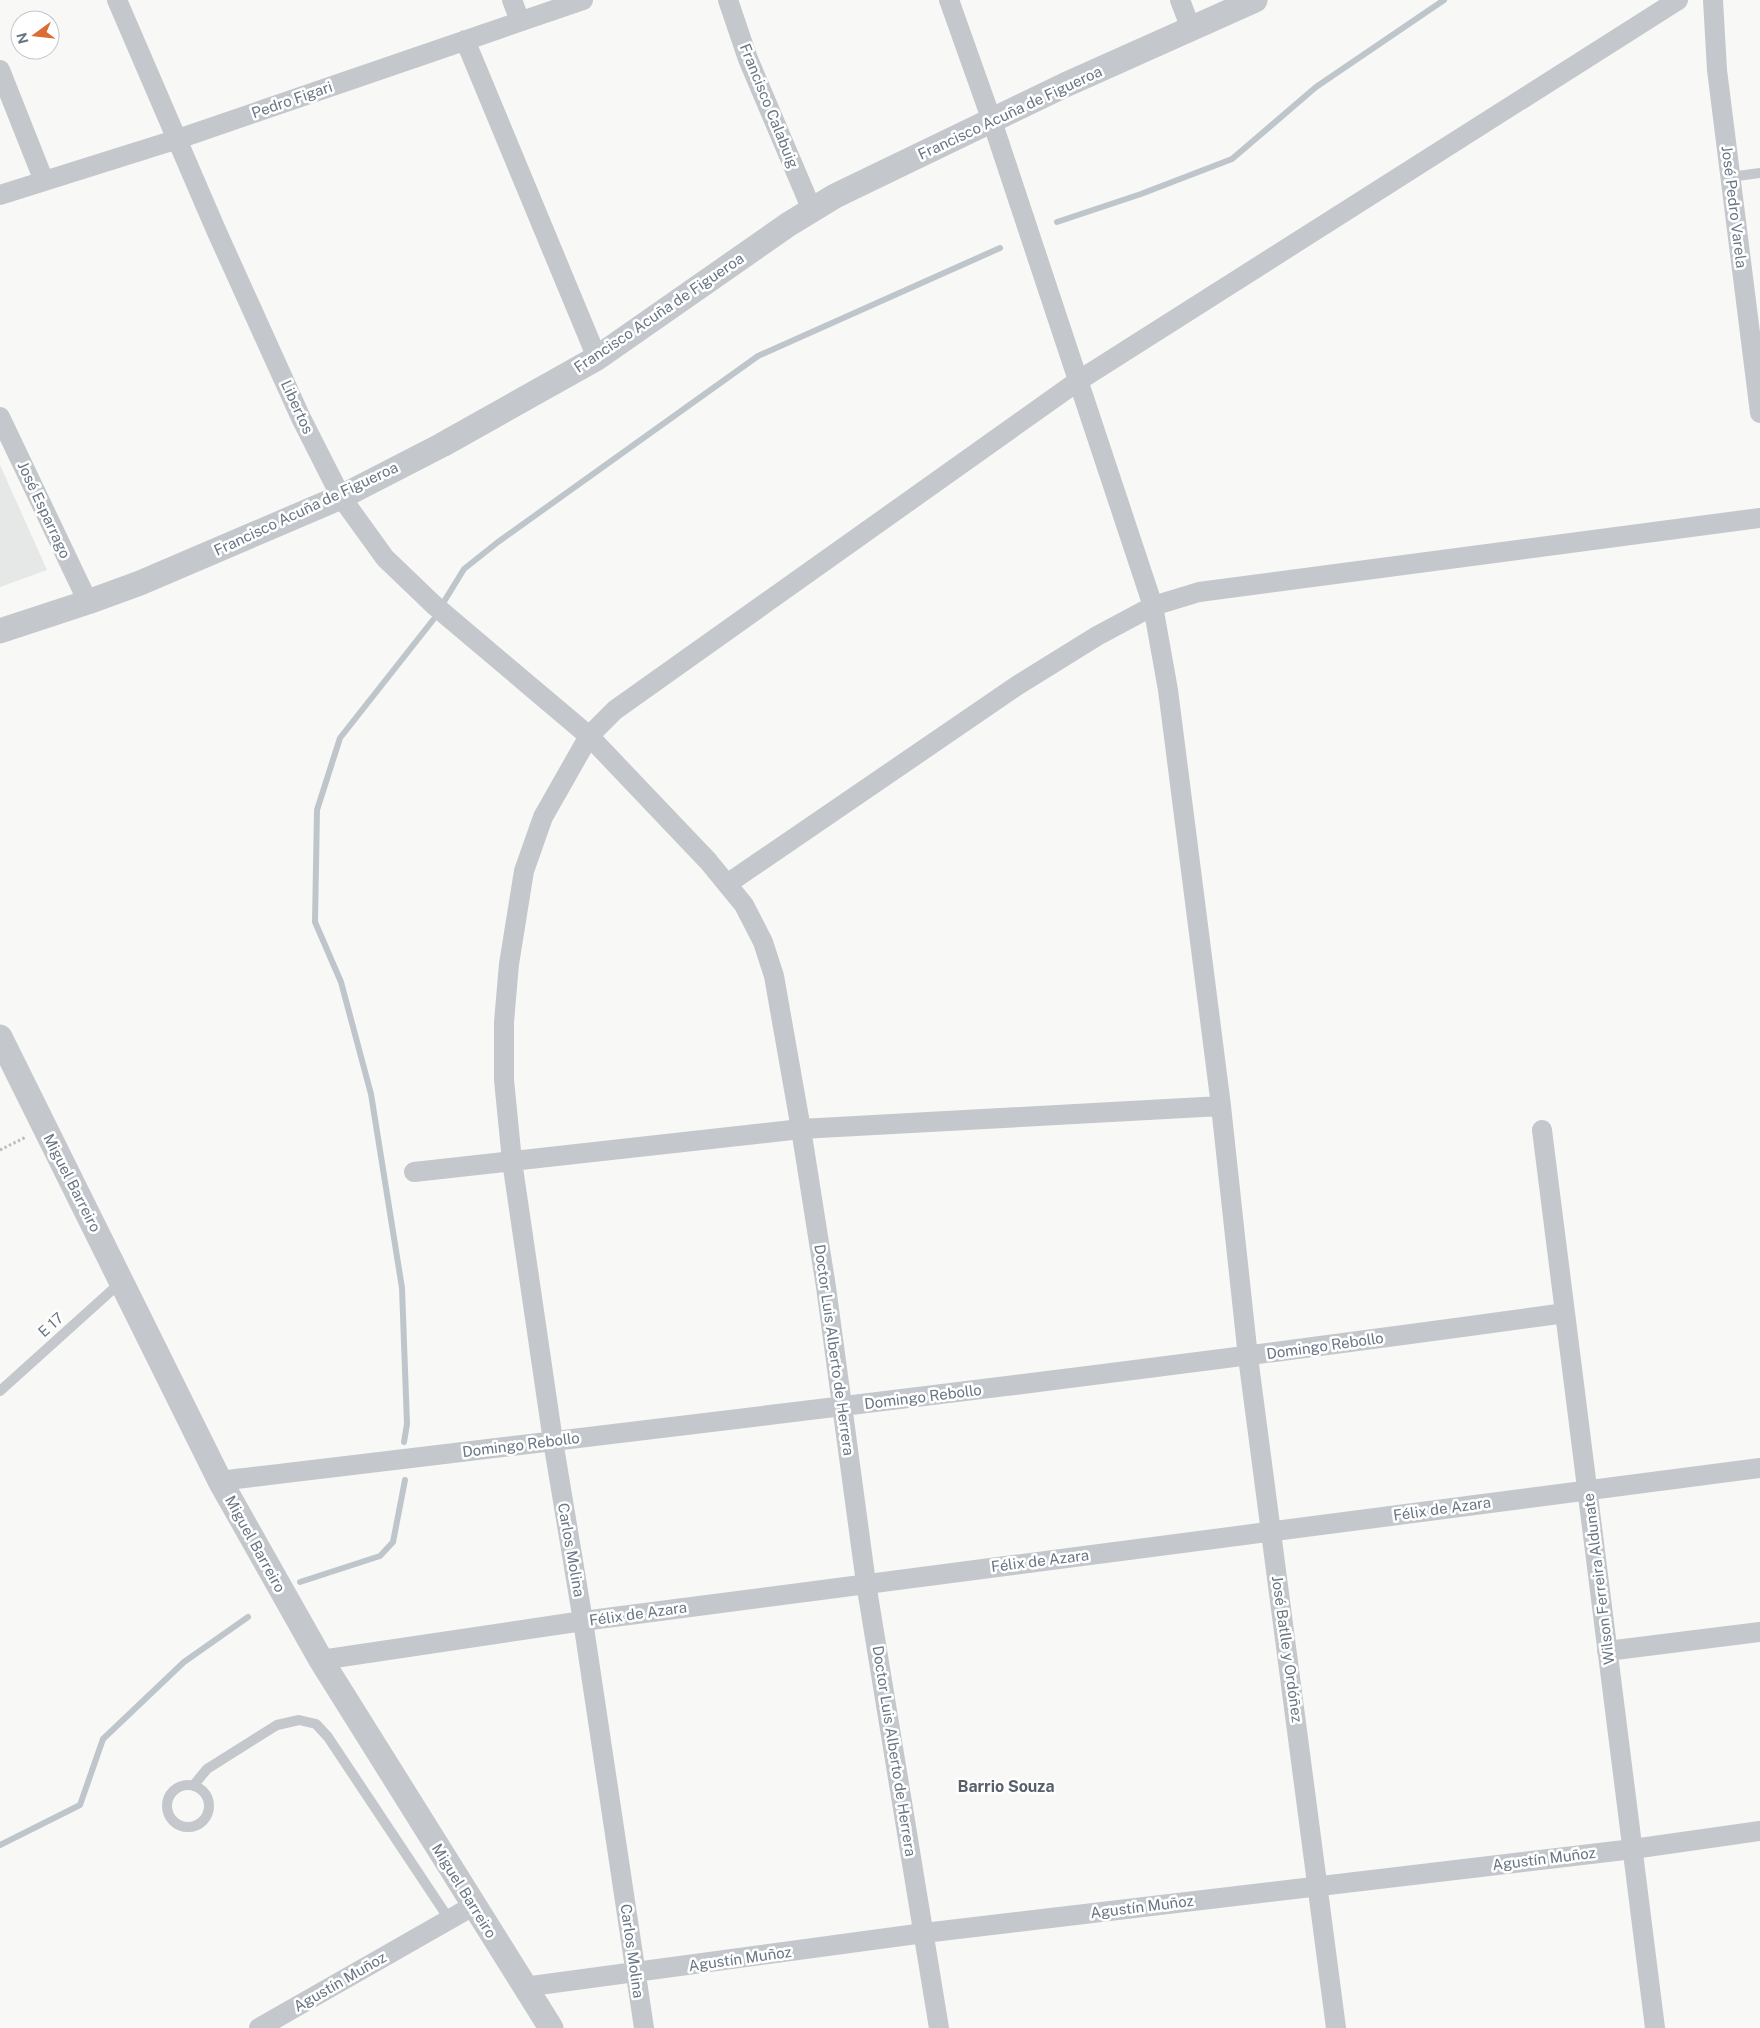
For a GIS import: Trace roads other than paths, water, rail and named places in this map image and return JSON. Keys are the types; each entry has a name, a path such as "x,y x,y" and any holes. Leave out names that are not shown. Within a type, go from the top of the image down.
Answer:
{"street":[{"name":"Libertos","path":"117,0 236,275 301,418 341,497 385,558 434,606 589,736"},
{"path":"512,0 520,22"},
{"name":"Pedro Figari","path":"0,195 178,139 583,0"},
{"name":"Francisco Calabuig","path":"728,0 748,58 812,210"},
{"name":"José Batlle y Ordóñez","path":"949,0 992,121 1153,606 1168,690 1220,1106 1237,1271 1319,1886 1336,2028"},
{"path":"1180,0 1191,29"},
{"name":"Francisco Acuña de Figueroa","path":"0,631 140,583 341,497 442,445 597,358 835,196 992,121 1255,0"},
{"name":"Carlos Molina","path":"644,2028 583,1621 553,1441 512,1161 504,1080 504,1022 508,964 524,871 543,817 589,736 614,710 1078,381 1678,0"},
{"name":"José Pedro Varela","path":"1713,0 1717,70 1760,413"},
{"path":"466,40 597,358"},
{"path":"0,70 44,181"},
{"name":"José Esparrago","path":"0,418 88,602"},
{"path":"727,884 1018,685 1097,636 1153,606 1199,592 1760,518"},
{"name":"Doctor Luis Alberto de Herrera","path":"589,736 708,861 744,905 763,942 774,976 826,1287 866,1583 939,2028"},
{"name":"Miguel Barreiro","path":"0,1037 220,1481 321,1660 551,2028"},
{"path":"414,1172 801,1129 1220,1106"},
{"name":"Wilson Ferreira Aldunate","path":"1542,1130 1655,2028"},
{"name":"Domingo Rebollo","path":"220,1481 841,1408 1248,1357 1566,1313"},
{"name":"Félix de Azara","path":"321,1660 583,1621 866,1583 1760,1468"},
{"path":"1607,1651 1760,1632"},
{"name":"Agustín Muñoz","path":"524,1987 924,1934 1760,1832"},
{"name":"Agustín Muñoz","path":"259,2028 473,1906"}],"lane":[{"path":"1730,177 1760,173"},
{"name":"E 17","path":"0,1391 122,1281"},
{"path":"193,1786 207,1769 277,1724 299,1720 316,1724 328,1737 449,1919"},
{"path":"180,1786 193,1786 205,1794 209,1808 208,1815 198,1826 184,1827 177,1824 169,1814 168,1801 180,1786"}],"waterway":[{"path":"1057,222 1141,194 1232,159 1316,87 1444,0"},
{"path":"445,600 464,569 498,542 758,356 1000,248"},
{"path":"404,1442 407,1424 402,1288 371,1094 341,982 315,922 317,810 340,738 433,620"},
{"path":"300,1582 380,1556 393,1542 405,1480"},
{"path":"0,1845 80,1805 103,1739 184,1662 248,1617"}],"district":[{"name":"Barrio Souza","path":"1006,1786"}]}
